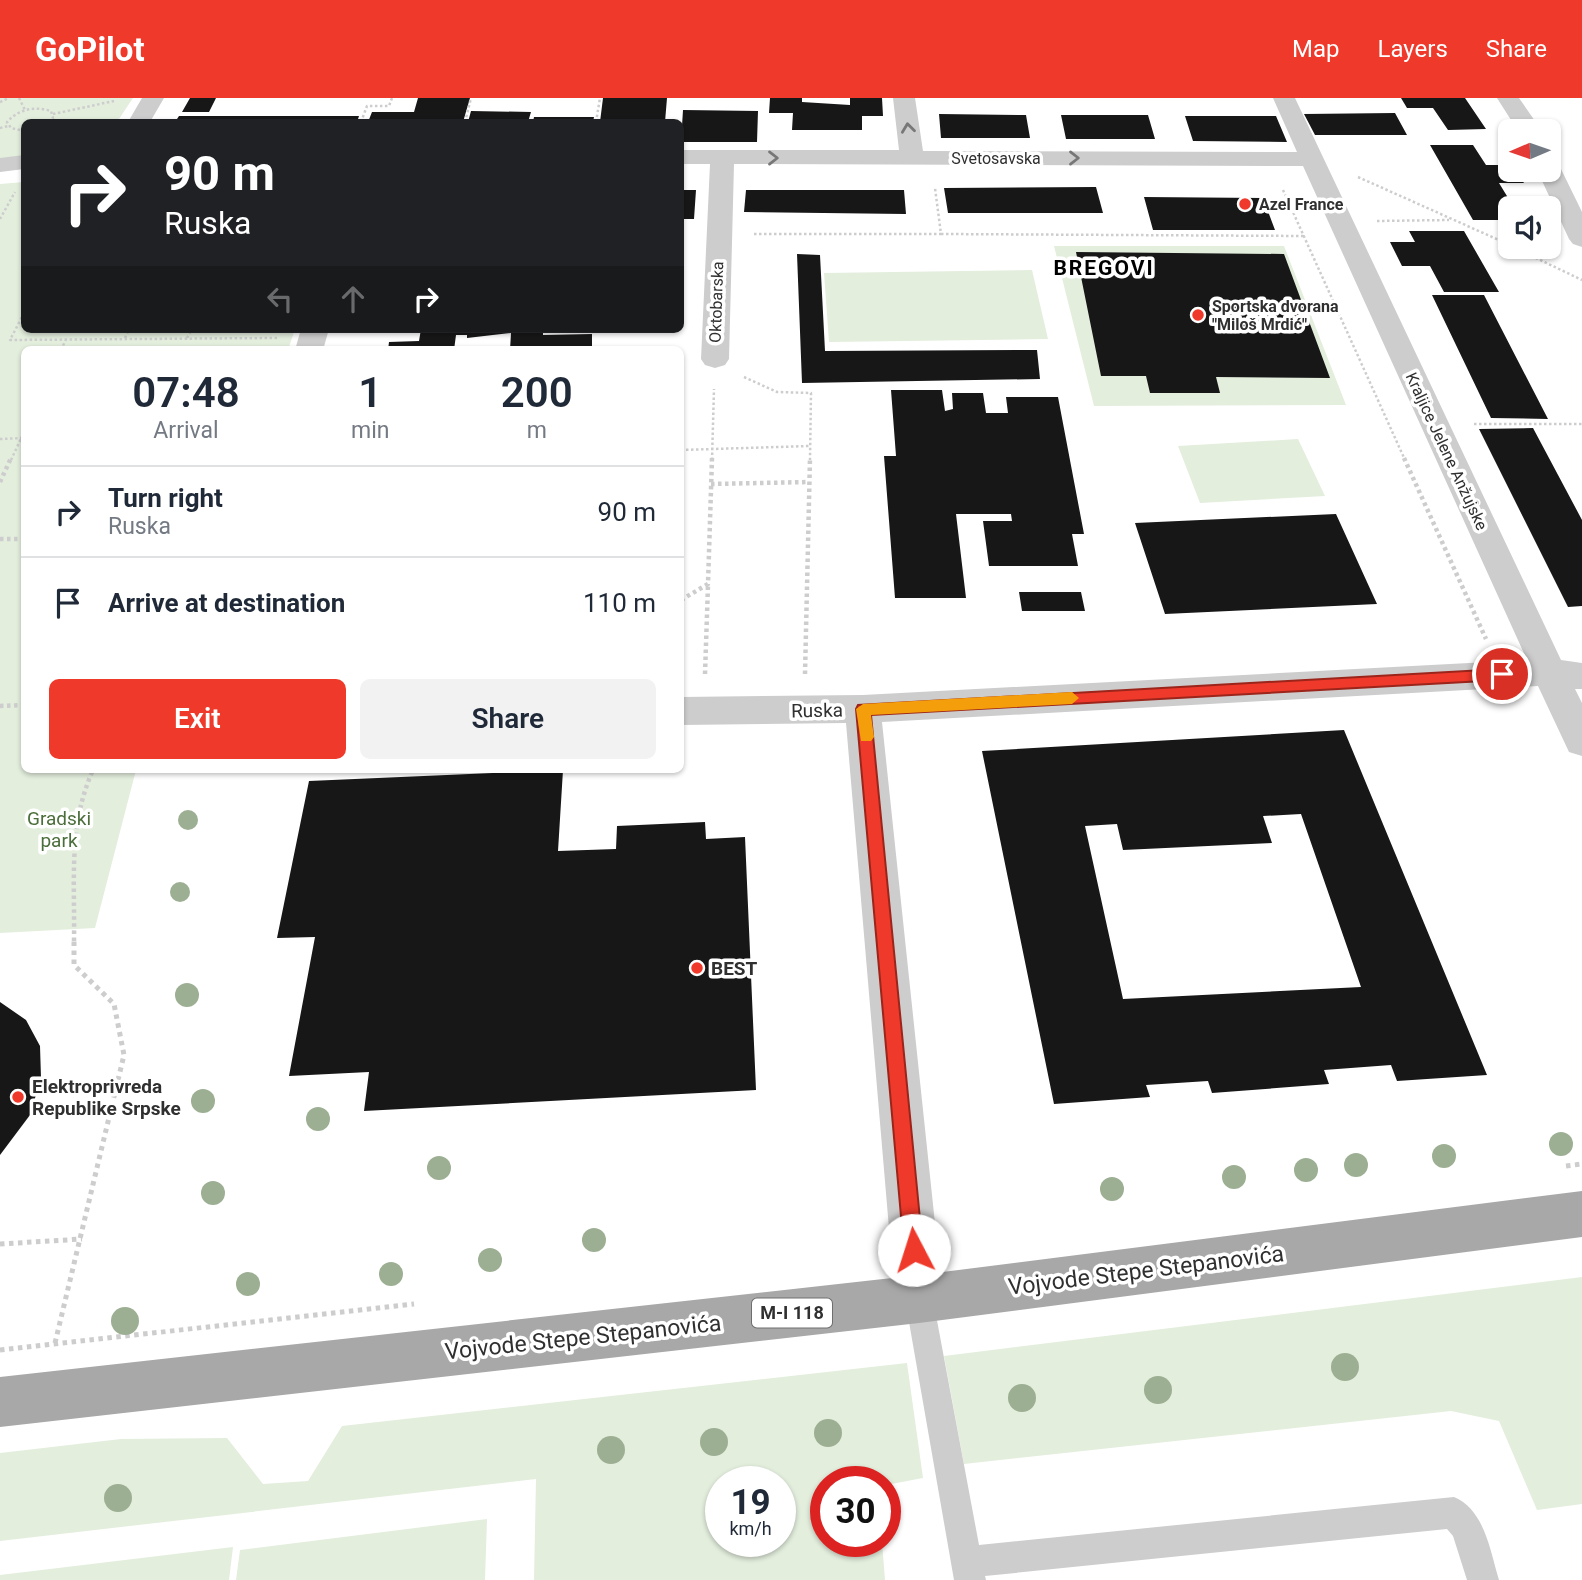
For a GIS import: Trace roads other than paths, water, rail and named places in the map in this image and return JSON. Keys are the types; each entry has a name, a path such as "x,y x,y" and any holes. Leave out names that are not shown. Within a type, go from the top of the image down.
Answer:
{"main road":[{"name":"Vojvode Stepe Stepanovića","path":"0,1402 919,1299 1582,1214"}],"street":[{"path":"141,119 153,98"},
{"path":"904,98 921,158"},
{"name":"Kraljice Jelene Anžujske","path":"1284,98 1435,425 1566,674 1582,742"},
{"path":"1508,98 1522,119"},
{"name":"Svetosavska","path":"684,157 1312,159"},
{"name":"Oktobarska","path":"715,359 722,158"},
{"path":"0,164 21,162"},
{"path":"1555,182 1582,239"},
{"name":"Ruska","path":"692,711 863,709 1566,674"},
{"path":"863,709 919,1299"}],"lane":[{"path":"919,1299 969,1571 1454,1513 1466,1527 1483,1580"}],"place":[{"name":"Azel France","path":"1245,204"},
{"name":"Sportska dvorana \"Miloš Mrdić\"","path":"1198,315"},
{"name":"BEST","path":"697,968"},
{"name":"Elektroprivreda Republike Srpske","path":"18,1097"}],"district":[{"name":"BREGOVI","path":"1104,268"}],"park label":[{"name":"Gradski park","path":"59,829"}]}
